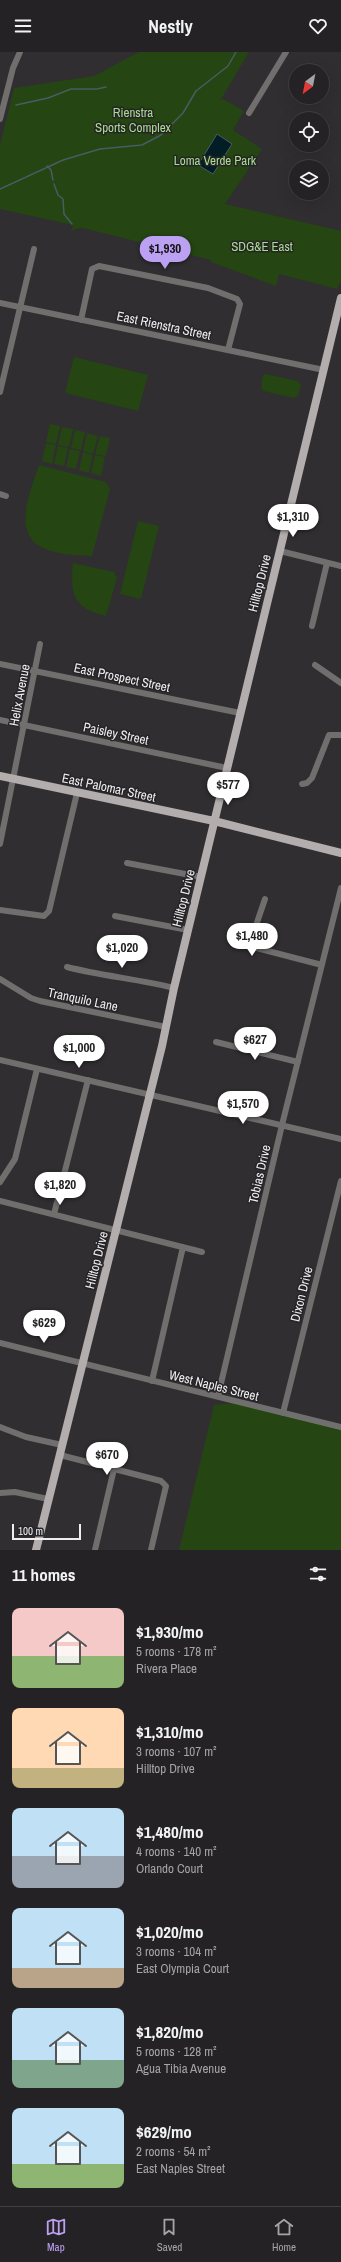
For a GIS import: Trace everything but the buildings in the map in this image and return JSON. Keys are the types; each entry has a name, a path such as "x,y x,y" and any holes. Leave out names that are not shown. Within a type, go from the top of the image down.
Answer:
{"main road":[{"name":"Hilltop Drive","path":"36,1550 166,1027 240,713 324,370 337,325 341,298"},
{"name":"East Palomar Street","path":"0,776 214,821 341,853"}],"street":[{"path":"0,119 13,68 20,52"},
{"path":"249,113 286,52"},
{"path":"0,392 34,249"},
{"path":"81,320 93,267 99,266 208,288 237,299 240,304 228,350"},
{"name":"East Rienstra Street","path":"0,302 324,370"},
{"path":"280,551 341,566"},
{"path":"312,626 327,563"},
{"name":"Helix Avenue","path":"0,844 40,644"},
{"name":"East Prospect Street","path":"0,664 240,713"},
{"path":"315,665 341,683"},
{"name":"Paisley Street","path":"0,720 227,768"},
{"path":"302,784 308,783 312,778 329,735 341,735"},
{"path":"0,910 44,916 49,911 77,793"},
{"path":"127,863 201,877"},
{"name":"Tobias Drive","path":"218,1396 282,1125 341,888"},
{"path":"265,899 249,946 322,965"},
{"path":"115,916 188,930"},
{"path":"67,967 105,976 143,981 174,988"},
{"name":"Tranquilo Lane","path":"0,979 40,1001 166,1027"},
{"path":"216,1042 298,1062"},
{"path":"0,1060 341,1139"},
{"path":"0,1182 15,1159 37,1069"},
{"path":"54,1214 88,1080"},
{"name":"Dixon Drive","path":"283,1413 341,1181"},
{"path":"0,1201 184,1246 202,1252"},
{"path":"152,1381 184,1246"},
{"name":"West Naples Street","path":"0,1343 341,1427"},
{"path":"0,1427 26,1437 62,1445"},
{"path":"60,1455 161,1481 166,1486 151,1550"},
{"path":"95,1550 114,1468"},
{"path":"0,1493 14,1492 48,1499"}],"green space":[{"path":"139,52 249,52 220,101 223,99 244,111 233,130 262,149 225,204 341,231 341,281 337,289 279,274 276,286 211,262 211,260 83,228 75,229 71,232 73,225 0,209 0,145 14,88 94,76"},
{"path":"74,357 148,375 138,411 65,393"},
{"path":"265,374 298,381 301,385 298,396 294,398 263,391 261,387 263,375"},
{"path":"50,424 60,426 56,444 46,442"},
{"path":"62,427 73,429 69,447 58,445"},
{"path":"75,430 85,432 81,450 71,448"},
{"path":"87,433 98,436 93,454 83,451"},
{"path":"100,436 110,438 106,456 95,454"},
{"path":"46,443 56,445 52,464 42,461"},
{"path":"58,446 68,448 64,466 54,464"},
{"path":"70,449 80,451 76,469 66,467"},
{"path":"83,452 93,455 89,473 79,470"},
{"path":"95,455 105,457 101,476 91,473"},
{"path":"39,465 106,482 110,489 92,556 54,552 43,548 33,541 28,532 26,510 28,498"},
{"path":"138,521 159,526 141,599 120,594"},
{"path":"73,563 114,572 117,578 106,616 86,609 76,598 72,583"},
{"path":"246,1402 341,1426 341,1550 179,1550 214,1405"}],"water":[{"path":"217,134 232,144 213,174 198,165"}],"waterway":[{"path":"0,189 63,160 100,149 142,145 161,135 183,113 196,91 228,66 236,52"},
{"path":"16,105 48,98 71,89 97,89 106,87"},
{"path":"47,166 51,170 53,180"},
{"path":"54,184 58,195 63,199 64,214 72,224"}],"park label":[{"name":"Rienstra Sports Complex","path":"133,120"},
{"name":"Loma Verde Park","path":"215,160"},
{"name":"SDG&E East","path":"262,246"}]}
